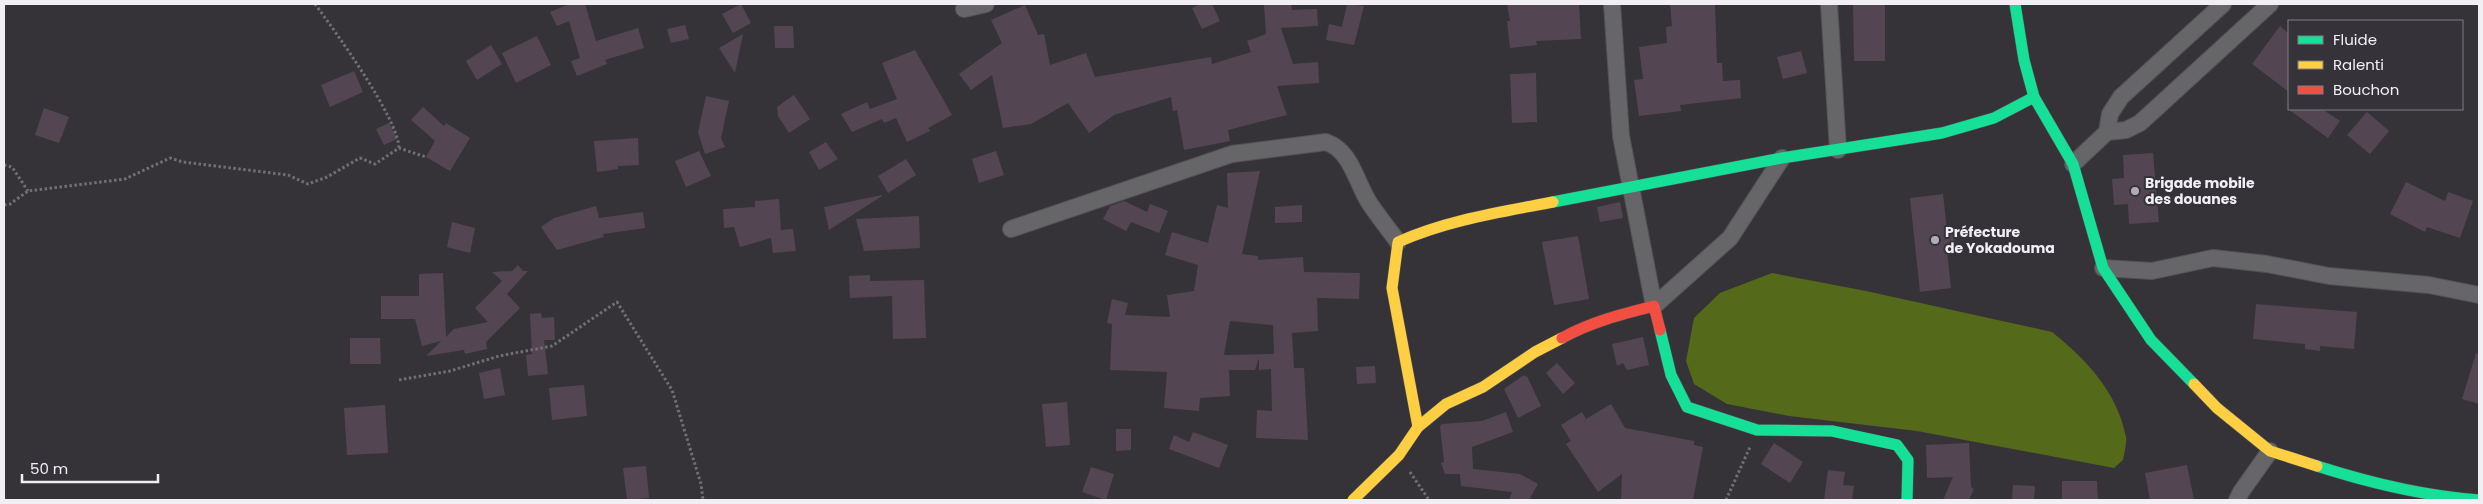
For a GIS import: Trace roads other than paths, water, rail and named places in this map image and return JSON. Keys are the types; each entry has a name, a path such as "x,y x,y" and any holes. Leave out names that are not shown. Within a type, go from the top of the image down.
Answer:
{"street":[{"path":"964,9 986,4"},
{"path":"1612,4 1620,136 1654,306 1671,375 1687,407 1757,430 1832,432 1897,445 1908,460 1907,500"},
{"path":"1829,4 1838,150"},
{"path":"2015,4 2024,60 2034,97 2073,164 2103,268 2151,340 2217,408 2270,451 2363,481 2440,497 2479,500"},
{"path":"2107,132 2110,114 2120,97 2224,4"},
{"path":"2073,164 2107,132 2126,130 2140,123 2270,4"},
{"path":"1398,242 1422,231 1480,216 1782,158 1942,133 1994,118 2034,97"},
{"path":"1011,229 1232,154 1326,142 1337,146 1349,162 1369,202 1398,242 1392,288 1418,427"},
{"path":"1353,500 1399,455 1418,427 1446,404 1483,387 1535,352 1578,329 1616,315 1654,306 1730,238 1782,158"},
{"path":"2103,268 2152,271 2213,258 2267,264 2329,276 2429,286 2479,295"},
{"path":"2237,500 2270,451"}],"place":[{"name":"Brigade mobile des douanes","path":"2135,191"},
{"name":"Préfecture de Yokadouma","path":"1935,240"}]}
